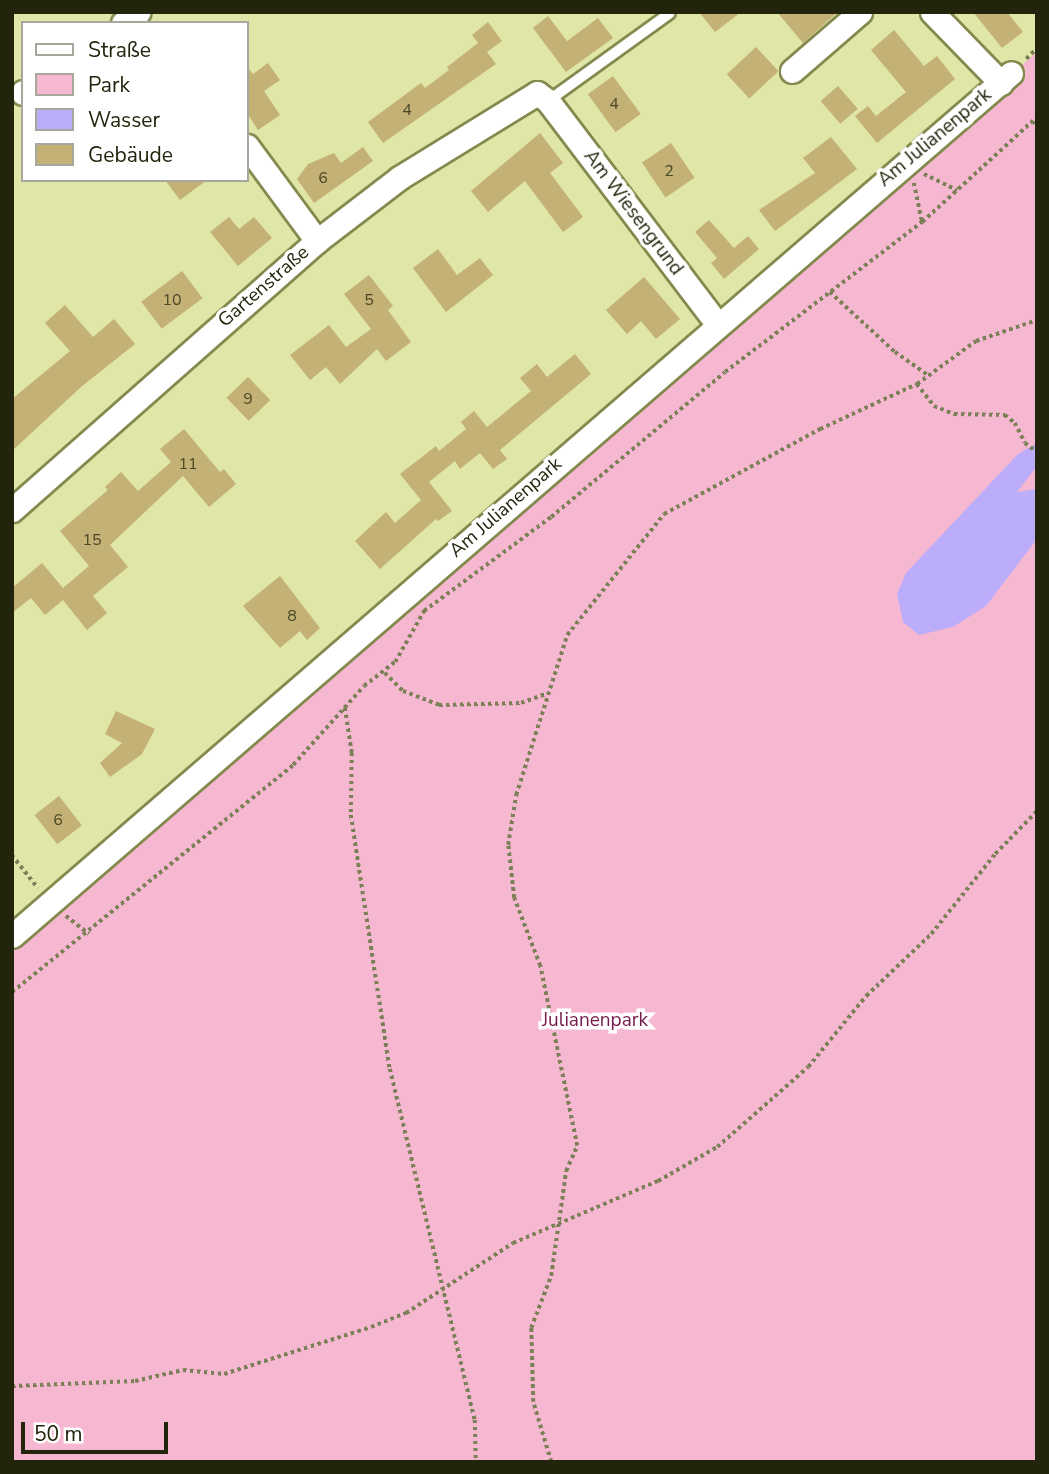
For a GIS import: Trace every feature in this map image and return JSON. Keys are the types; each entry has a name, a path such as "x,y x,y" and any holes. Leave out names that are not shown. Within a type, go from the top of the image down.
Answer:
{"street":[{"path":"792,71 860,12"},
{"name":"Am Julianenpark","path":"12,936 1006,78 932,12"},
{"name":"Gartenstraße","path":"12,510 317,241 399,178 542,97"},
{"name":"Am Wiesengrund","path":"542,97 718,326"},
{"path":"248,147 317,241"}],"lane":[{"path":"542,97 670,13"}],"path":[{"path":"1035,119 1037,128"},
{"path":"12,992 89,934 211,830 251,803 364,686 385,673 424,611 551,517 830,292 922,222 1035,119"},
{"path":"906,162 957,191"},
{"path":"906,162 922,222"},
{"path":"830,292 895,352 928,375"},
{"path":"551,1462 533,1402 531,1328 551,1276 566,1171 577,1146 540,966 514,898 508,845 516,795 567,635 664,514 820,429 871,409 917,384 976,341 1037,320"},
{"path":"917,384 934,406 954,414 1005,415 1015,423 1025,443 1037,452"},
{"path":"385,673 404,691 439,705 521,703 547,694"},
{"path":"345,707 352,753 351,815 390,1069 475,1420 476,1462"},
{"path":"12,1386 135,1381 183,1370 224,1374 371,1327 443,1290 513,1243 658,1181 716,1147 767,1106 808,1067 866,996 931,934 995,854 1037,811"},
{"path":"12,855 50,903 89,934"}],"green space":[{"name":"Julianenpark","path":"1037,52 1037,1462 12,1462 12,944"}],"water":[{"path":"1037,443 1037,466 1017,492 1037,489 1037,539 986,606 953,627 919,635 903,622 897,594 906,573 1018,454"}],"building":[{"path":"699,12 741,12 715,32"},
{"path":"777,12 838,12 803,43"},
{"path":"973,12 1007,12 1023,32 1002,48"},
{"path":"548,16 567,41 598,18 613,38 566,72 533,28"},
{"path":"488,22 502,41 487,52 496,64 383,143 368,122 421,83 425,88 449,70 447,67 478,43 472,35"},
{"path":"894,30 924,66 937,56 955,79 877,143 855,116 868,106 876,116 906,92 871,50"},
{"path":"756,47 779,71 749,98 727,74"},
{"path":"268,63 280,80 264,91 280,115 258,130 248,115 248,67 253,74"},
{"path":"613,76 641,114 616,132 588,94"},
{"path":"838,86 858,109 840,124 821,101"},
{"path":"540,133 563,163 550,173 583,217 563,232 525,181 488,212 471,191"},
{"path":"831,137 857,169 775,231 759,210 815,173 803,158"},
{"path":"671,143 694,178 665,197 642,163"},
{"path":"363,147 373,161 314,203 297,179 308,164 334,153 341,163"},
{"path":"166,182 204,182 180,200"},
{"path":"229,217 239,229 254,217 272,238 238,266 210,232"},
{"path":"709,220 734,248 748,236 759,249 724,279 711,263 717,258 695,232"},
{"path":"438,249 457,275 480,258 493,275 446,312 413,268"},
{"path":"182,271 202,298 162,329 141,302"},
{"path":"369,275 393,306 388,310 411,342 386,361 377,349 340,384 326,367 310,380 290,355 329,325 346,347 371,329 344,294"},
{"path":"644,277 680,319 656,339 641,321 627,334 606,310"},
{"path":"65,305 93,337 114,319 135,344 81,387 12,451 12,399 70,351 45,323"},
{"path":"575,354 591,374 500,450 507,459 493,469 480,453 460,469 455,461 429,482 452,511 438,521 436,519 380,569 355,541 386,512 395,523 421,500 400,474 436,446 439,451 466,429 461,422 474,411 487,427 531,391 520,378 537,364 547,377"},
{"path":"248,377 270,400 249,421 226,398"},
{"path":"184,429 220,472 224,469 236,484 209,507 183,476 110,545 128,567 93,596 107,613 87,630 63,600 45,615 31,598 12,613 12,588 42,563 63,588 89,566 60,531 108,490 105,487 121,472 138,491 171,462 160,449"},
{"path":"280,576 320,628 307,640 300,631 280,648 243,606"},
{"path":"116,711 155,729 142,754 110,777 100,763 122,743 105,734"},
{"path":"59,796 82,825 57,844 35,815"}]}
